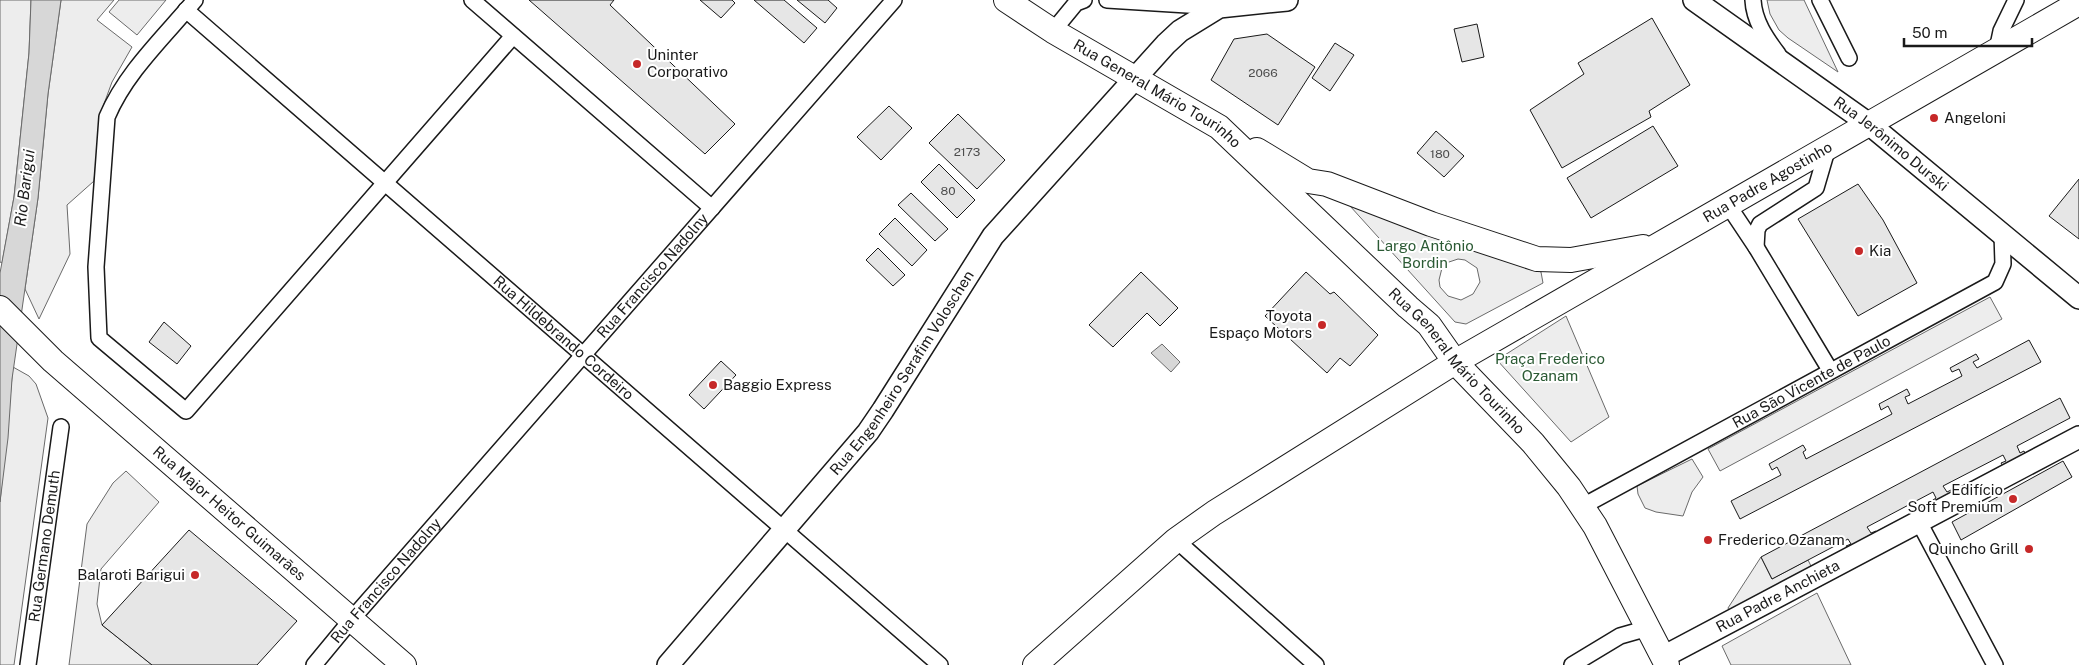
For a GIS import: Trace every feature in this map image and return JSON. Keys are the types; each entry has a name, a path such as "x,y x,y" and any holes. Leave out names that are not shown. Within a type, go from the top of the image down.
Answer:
{"main road":[{"name":"Rua General Mário Tourinho","path":"1006,0 1053,31 1219,127 1408,307 1430,325 1455,362 1551,464 1583,506 1665,661"},
{"name":"Rua Padre Agostinho","path":"1035,665 1176,540 1214,513 1455,362 2079,3"},
{"path":"1219,127 1308,181 1327,184 1431,224 1537,259 1571,260 1660,244"},
{"path":"1308,181 1322,206 1382,264 1426,313 1430,325"},
{"name":"Rua Major Heitor Guimarães","path":"0,308 54,361 404,665"}],"street":[{"path":"472,0 712,208"},
{"name":"Rua Francisco Nadolny","path":"314,665 352,619 894,0"},
{"path":"1053,31 1076,3 1084,0"},
{"path":"1107,0 1219,7 1287,0"},
{"name":"Rua Jerônimo Durski","path":"1694,0 1869,124 2077,296"},
{"path":"1754,0 1757,19 1765,36 1788,67"},
{"path":"1820,0 1849,58"},
{"path":"1996,50 2001,31 2016,0"},
{"path":"192,3 130,77 115,98 107,116 96,267 99,338 186,411 513,36"},
{"name":"Rua Hildebrando Cordeiro","path":"192,3 385,183 940,665"},
{"path":"1134,78 1180,32 1219,7"},
{"name":"Rua Engenheiro Serafim Voloschen","path":"668,665 847,457 883,410 993,236 1134,78"},
{"path":"1756,247 1757,230 1760,224 1816,188 1828,147"},
{"path":"1728,205 1756,247 1830,370"},
{"name":"Rua São Vicente de Paulo","path":"1583,506 1830,370 1995,282 2003,264 2002,233"},
{"name":"Rua Germano Demuth","path":"28,665 61,428"},
{"name":"Rua Padre Anchieta","path":"1665,661 2079,437"},
{"path":"1919,522 1995,665"},
{"path":"1176,540 1316,665"},
{"path":"1572,665 1620,636 1648,628"}],"shaded area":[{"path":"0,0 31,0 29,53 14,197 2,263 0,262"},
{"path":"61,0 114,0 97,20 132,47 112,82 101,112 94,181 67,205 70,254 39,319 25,289 38,198 48,94"},
{"path":"119,0 166,0 137,35 109,12"},
{"path":"1767,0 1804,0 1838,72 1779,30 1770,14"},
{"name":"Largo Antônio Bordin","path":"1350,206 1541,272 1543,283 1466,324 1455,322","holes":["1458,259 1465,260 1477,268 1480,282 1473,294 1461,300 1448,296 1440,287 1439,280 1442,268 1446,263"]},
{"path":"1990,297 2002,319 1720,471 1708,449"},
{"name":"Praça Frederico Ozanam","path":"1566,316 1609,417 1571,442 1497,360"},
{"path":"13,367 29,376 36,384 48,418 14,665 0,665 0,502"},
{"path":"1692,459 1703,477 1692,492 1683,516 1656,512 1645,508 1638,494 1637,486"},
{"path":"126,471 159,502 101,569 97,604 102,625 152,665 69,665 87,524 113,483"},
{"path":"1761,557 1772,579 1808,560 1813,570 1729,610 1728,608"},
{"path":"1817,593 1851,665 1731,665 1722,646"}],"water":[{"name":"Rio Barigui","path":"31,0 61,0 48,94 38,198 12,379 8,438 0,502 0,273 14,197 29,53"},
{"path":"1162,344 1180,362 1171,372 1151,353"}],"building":[{"name":"Uninter Corporativo","path":"529,0 614,0 610,5 735,124 705,154"},
{"path":"700,0 732,0 735,3 721,18"},
{"path":"754,0 784,0 817,28 804,43"},
{"path":"797,0 828,0 837,8 825,23"},
{"path":"1652,18 1690,85 1649,111 1651,117 1562,168 1530,110 1584,74 1578,63"},
{"path":"1477,24 1484,57 1462,62 1454,29"},
{"path":"1267,34 1315,67 1278,125 1211,80 1234,39"},
{"path":"1335,43 1354,55 1330,91 1312,78"},
{"path":"889,106 912,128 881,160 857,137"},
{"path":"958,114 1005,160 977,189 929,143"},
{"path":"1653,126 1678,166 1591,218 1567,178"},
{"path":"1436,131 1464,156 1444,177 1417,153"},
{"path":"939,164 975,200 957,218 921,182"},
{"path":"2079,179 2079,239 2049,216"},
{"name":"Kia","path":"1858,184 1883,220 1917,283 1858,316 1798,219"},
{"path":"911,193 948,229 935,241 898,205"},
{"path":"895,218 927,250 912,266 879,234"},
{"path":"878,248 905,275 893,286 866,260"},
{"path":"1141,272 1178,308 1160,326 1147,313 1113,347 1089,325"},
{"name":"Toyota Espaço Motors","path":"1306,272 1330,294 1334,292 1378,335 1350,366 1340,358 1327,373 1265,316"},
{"path":"164,322 191,346 177,364 149,342"},
{"path":"2029,340 2041,362 1740,519 1731,501 1781,475 1777,467 1772,470 1769,464 1803,445 1806,450 1803,452 1806,459 1892,414 1888,406 1881,410 1879,404 1907,389 1910,395 1905,397 1908,404 1962,376 1959,369 1952,372 1950,368 1976,354 1979,359 1973,362 1977,368"},
{"name":"Baggio Express","path":"721,361 736,375 704,409 689,395"},
{"path":"2060,398 2070,418 2017,446 2020,453 2024,451 2026,456 2004,468 2001,463 2006,461 2003,455 1943,486 1947,492 1953,489 1956,494 1932,506 1930,502 1936,498 1933,492 1867,527 1871,533 1876,531 1879,536 1849,552 1846,546 1851,544 1848,539 1772,579 1761,557"},
{"name":"Edifício Soft Premium","path":"2063,461 2072,477 1961,540 1952,522"},
{"name":"Balaroti Barigui","path":"189,530 297,621 257,665 152,665 102,625"}],"place":[{"name":"Uninter Corporativo","path":"637,64"},
{"name":"Angeloni","path":"1934,118"},
{"name":"Kia","path":"1859,251"},
{"name":"Toyota Espaço Motors","path":"1322,325"},
{"name":"Baggio Express","path":"713,385"},
{"name":"Edifício Soft Premium","path":"2013,499"},
{"name":"Frederico Ozanam","path":"1708,540"},
{"name":"Quincho Grill","path":"2029,549"},
{"name":"Balaroti Barigui","path":"195,575"}]}
